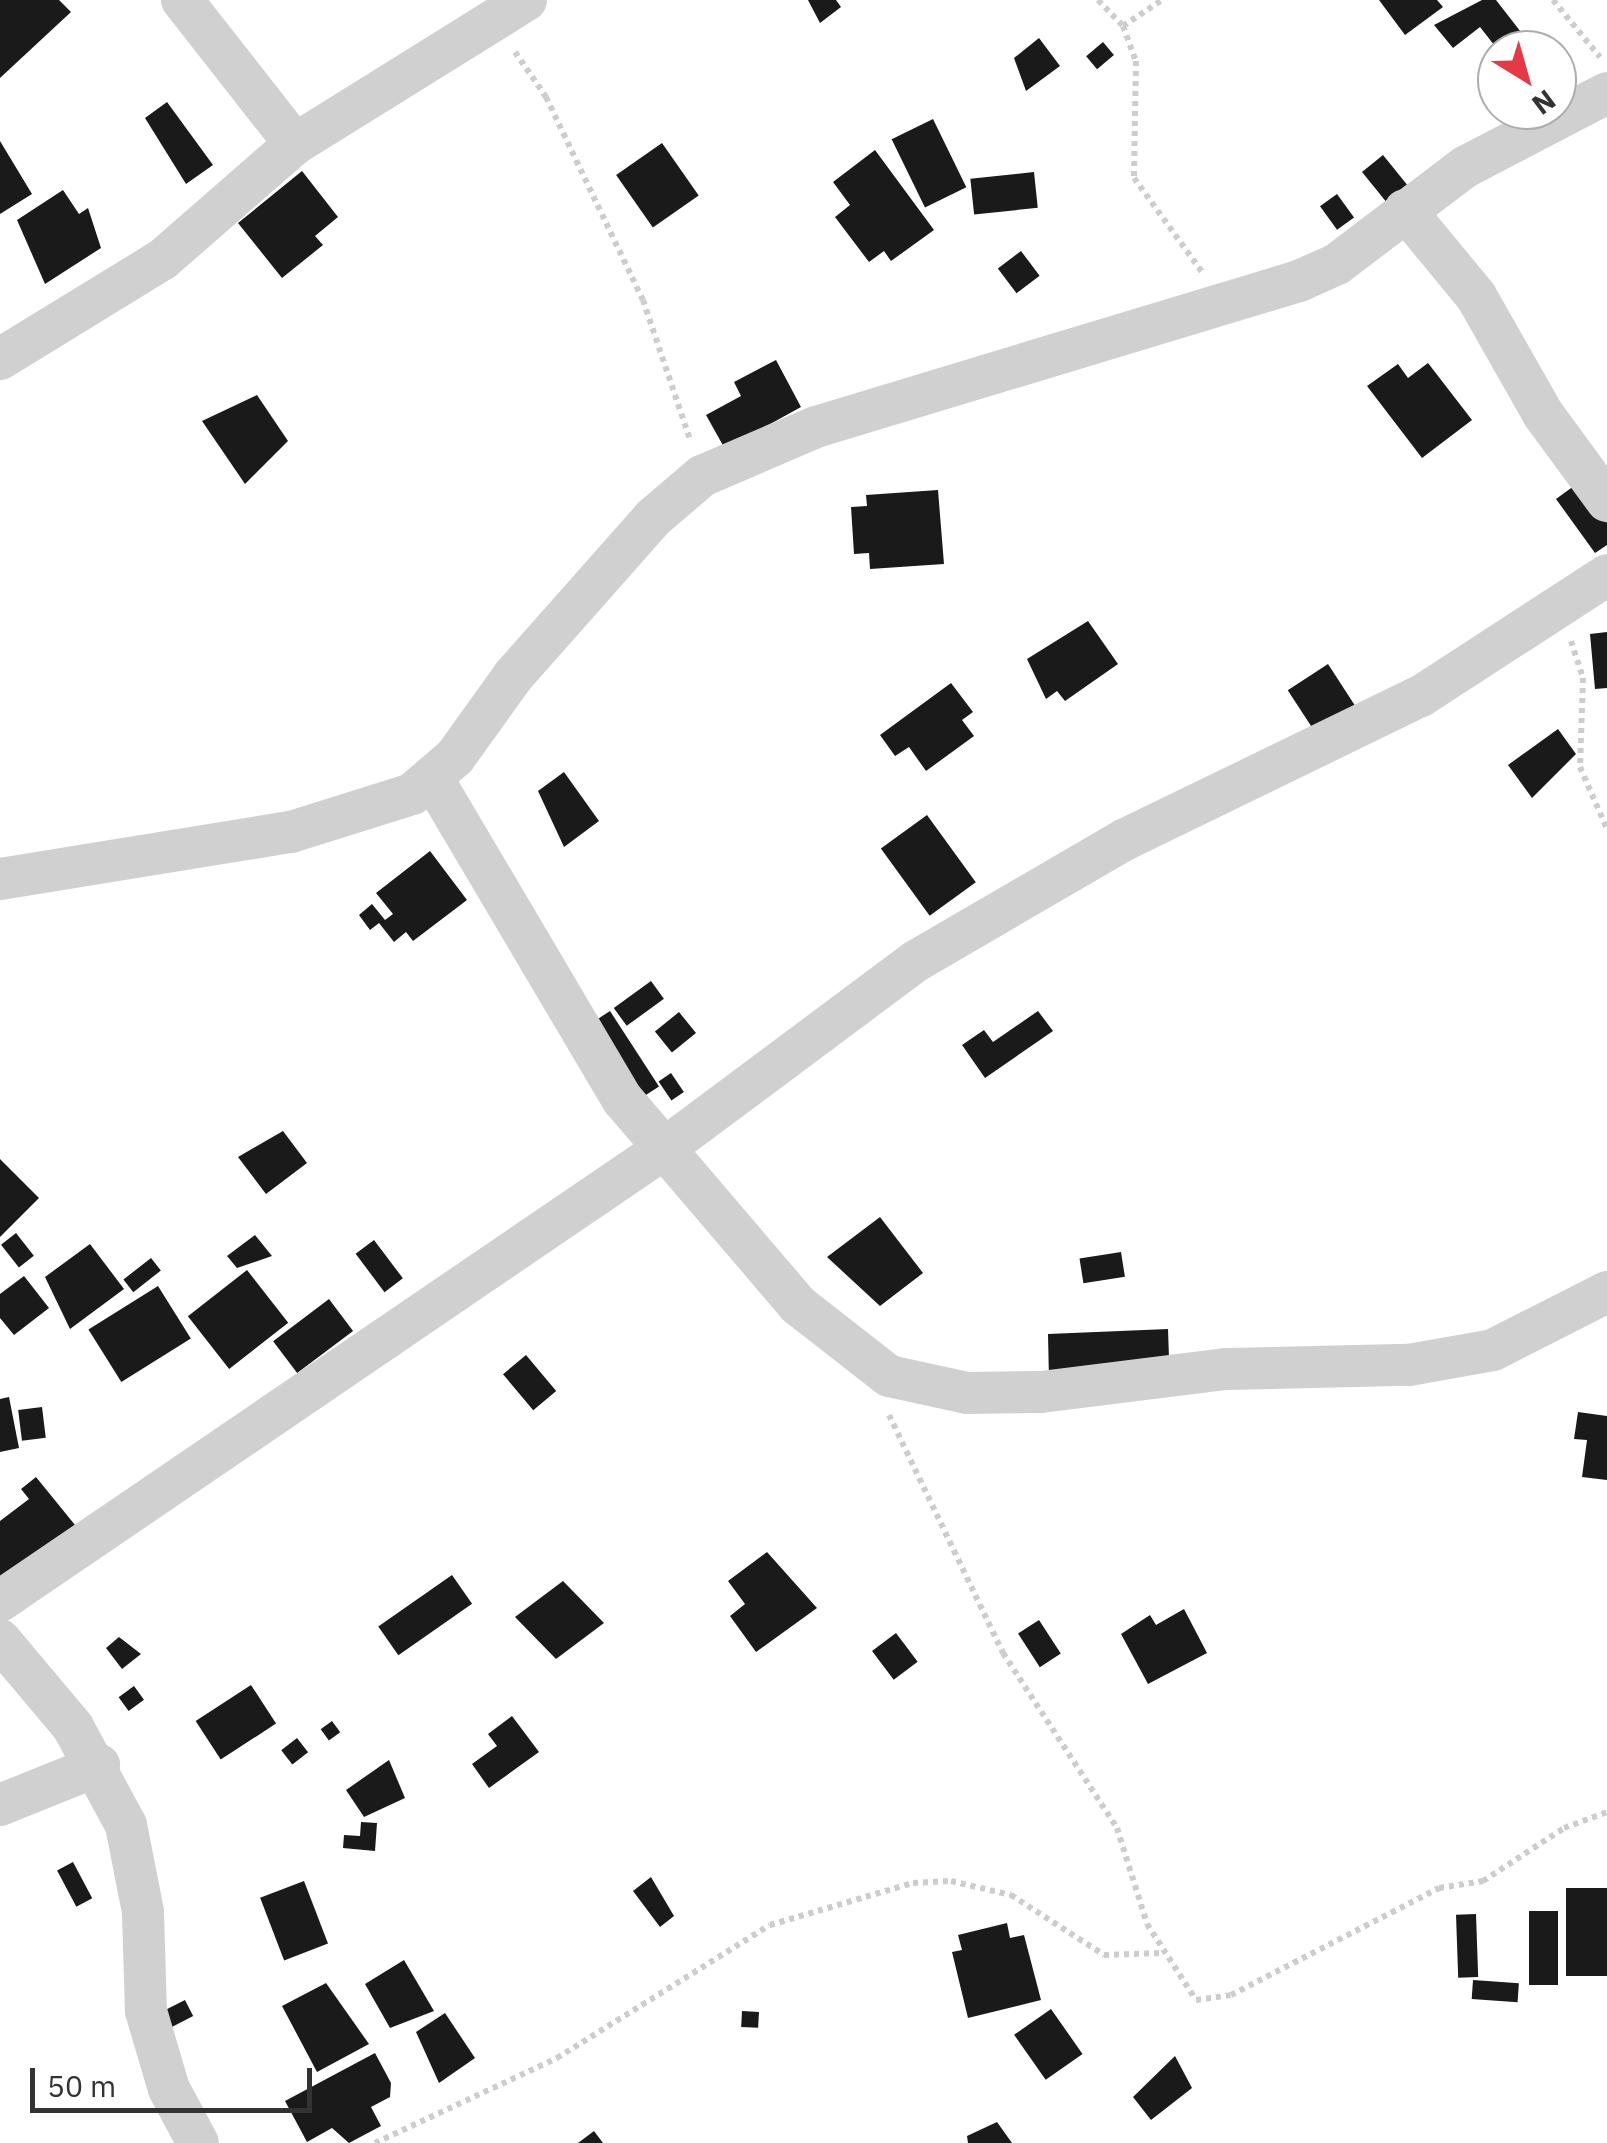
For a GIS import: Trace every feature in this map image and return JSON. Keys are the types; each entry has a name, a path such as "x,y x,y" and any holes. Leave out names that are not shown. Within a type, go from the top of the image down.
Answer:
{"street":[{"path":"182,0 296,144"},
{"path":"0,359 163,260 296,144 475,37 526,0"},
{"path":"0,879 290,832 381,808 434,782 550,632 702,476 816,427 1337,264 1465,167 1607,93"},
{"path":"1405,210 1476,296 1543,414 1607,501"},
{"path":"0,1600 665,1148 916,961 1126,839 1420,696 1607,575"},
{"path":"434,782 623,1100 798,1306 864,1364 967,1393 1107,1388 1226,1369 1409,1365 1492,1350 1607,1292"},
{"path":"0,1640 99,1765 126,1826 143,1912 146,2011 198,2143"},
{"path":"0,1805 99,1765"}],"path":[{"path":"1098,0 1123,26 1136,61 1134,178 1224,301"},
{"path":"1123,26 1162,0"},
{"path":"1554,0 1607,65"},
{"path":"475,37 507,44 546,97 643,300 702,476"},
{"path":"1560,607 1583,678 1580,767 1607,829"},
{"path":"864,1364 1003,1654 1116,1828 1131,1890 1163,1954 1196,2000 1214,2002 1423,1895 1482,1881 1564,1828 1607,1812"},
{"path":"376,2143 557,2058 770,1925 913,1883 1011,1895 1104,1956 1163,1954"}],"building":[{"path":"0,0 59,0 71,12 0,78"},
{"path":"808,0 836,0 841,7 820,23"},
{"path":"1379,0 1437,0 1443,7 1405,35"},
{"path":"1482,0 1496,0 1519,30 1480,27 1453,48 1434,25"},
{"path":"1039,38 1060,66 1026,91 1014,58"},
{"path":"1103,42 1114,55 1097,69 1086,56"},
{"path":"167,102 213,165 186,184 145,118"},
{"path":"933,119 966,187 925,207 892,139"},
{"path":"0,141 32,194 0,214"},
{"path":"662,143 699,195 653,228 616,175"},
{"path":"875,150 934,230 891,261 884,251 869,262 835,217 850,205 833,182"},
{"path":"1383,155 1407,185 1386,202 1362,172"},
{"path":"302,171 338,217 315,236 323,245 282,278 238,223"},
{"path":"1034,172 1038,208 974,214 970,179"},
{"path":"63,190 79,214 88,208 101,248 45,284 17,220"},
{"path":"1337,194 1354,217 1337,230 1320,206"},
{"path":"1021,251 1040,276 1016,293 998,268"},
{"path":"776,360 801,407 725,449 706,415 741,396 734,382"},
{"path":"1428,363 1472,420 1422,458 1367,386 1398,364 1408,378"},
{"path":"257,395 288,441 245,484 202,421"},
{"path":"1578,483 1607,523 1607,545 1595,553 1556,499"},
{"path":"938,490 944,564 870,569 869,553 854,554 851,507 867,506 866,495"},
{"path":"1088,621 1118,664 1065,701 1057,691 1046,699 1027,659"},
{"path":"1607,632 1607,688 1595,689 1590,634"},
{"path":"1328,664 1357,708 1317,735 1288,690"},
{"path":"951,683 973,712 962,720 974,736 926,771 909,747 895,756 880,735"},
{"path":"1558,729 1576,754 1532,798 1508,765"},
{"path":"564,772 599,821 564,847 538,791"},
{"path":"927,815 976,882 930,916 881,849"},
{"path":"430,851 467,900 413,941 406,932 394,942 379,923 370,930 359,915 372,904 385,920 393,914 376,893"},
{"path":"651,981 664,999 627,1026 614,1008"},
{"path":"610,1011 659,1086 636,1102 587,1026"},
{"path":"1038,1011 1053,1031 985,1078 962,1045 984,1030 993,1042"},
{"path":"679,1012 696,1033 672,1052 655,1032"},
{"path":"671,1073 684,1092 671,1100 659,1081"},
{"path":"283,1131 307,1163 266,1194 238,1157"},
{"path":"0,1159 39,1198 0,1237"},
{"path":"880,1217 923,1273 880,1306 827,1257"},
{"path":"16,1233 34,1256 19,1268 1,1245"},
{"path":"255,1235 272,1256 237,1268 227,1256"},
{"path":"374,1240 403,1278 385,1292 356,1254"},
{"path":"90,1244 124,1289 70,1329 45,1277"},
{"path":"1121,1252 1125,1277 1083,1283 1080,1259"},
{"path":"151,1258 161,1271 133,1292 123,1280"},
{"path":"247,1270 288,1323 229,1369 188,1316"},
{"path":"24,1276 49,1308 14,1335 0,1318 0,1294"},
{"path":"158,1286 191,1339 121,1382 88,1329"},
{"path":"329,1299 353,1331 297,1373 273,1341"},
{"path":"1168,1329 1169,1358 1049,1380 1048,1334"},
{"path":"526,1355 556,1391 533,1410 503,1374"},
{"path":"9,1397 19,1448 0,1452 0,1399"},
{"path":"42,1407 46,1438 22,1441 18,1410"},
{"path":"1578,1412 1607,1416 1607,1480 1582,1477 1587,1440 1574,1439"},
{"path":"36,1477 75,1525 0,1580 0,1521 29,1499 21,1489"},
{"path":"767,1552 817,1608 756,1652 730,1616 745,1604 728,1581"},
{"path":"452,1575 472,1604 398,1655 378,1627"},
{"path":"563,1581 604,1623 556,1659 515,1617"},
{"path":"1184,1609 1207,1653 1148,1684 1121,1634 1150,1615 1156,1625"},
{"path":"1039,1620 1061,1654 1040,1667 1018,1634"},
{"path":"896,1633 918,1662 894,1680 872,1651"},
{"path":"119,1637 141,1654 122,1669 106,1648"},
{"path":"251,1685 276,1724 221,1760 196,1721"},
{"path":"134,1686 144,1700 129,1711 119,1697"},
{"path":"512,1716 539,1752 489,1788 472,1764 497,1746 488,1734"},
{"path":"332,1721 340,1732 329,1741 321,1729"},
{"path":"297,1738 308,1752 292,1764 281,1750"},
{"path":"389,1760 405,1798 364,1817 346,1790"},
{"path":"361,1822 377,1823 375,1851 343,1848 344,1835 360,1836"},
{"path":"73,1862 92,1898 76,1907 57,1870"},
{"path":"651,1877 674,1916 660,1927 633,1891"},
{"path":"304,1881 328,1944 284,1960 260,1898"},
{"path":"1566,1888 1607,1888 1607,1976 1566,1976"},
{"path":"1529,1911 1558,1911 1558,1985 1529,1985"},
{"path":"1476,1914 1478,1977 1458,1978 1456,1915"},
{"path":"1007,1923 1010,1938 1024,1935 1041,2000 968,2018 952,1952 962,1950 958,1935"},
{"path":"404,1960 434,2011 390,2028 365,1984"},
{"path":"1473,1980 1519,1983 1518,2002 1472,1999"},
{"path":"326,1983 369,2044 317,2072 282,2006"},
{"path":"185,2000 193,2016 171,2027 163,2011"},
{"path":"1051,2009 1083,2054 1046,2080 1014,2035"},
{"path":"742,2011 759,2012 758,2028 741,2027"},
{"path":"445,2013 475,2058 439,2083 416,2032"},
{"path":"375,2053 391,2083 390,2097 371,2107 381,2126 349,2143 332,2128 307,2142 285,2101"},
{"path":"1175,2056 1192,2088 1151,2120 1133,2097"},
{"path":"997,2122 1012,2143 968,2143 967,2136"},
{"path":"594,2131 603,2143 578,2143"}]}
